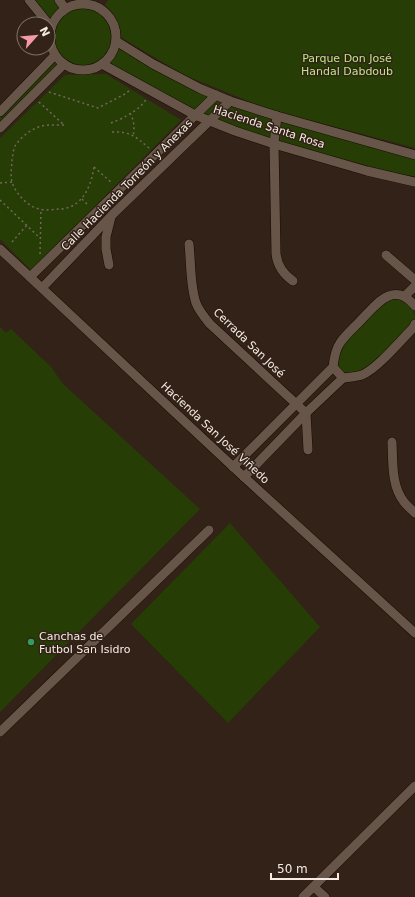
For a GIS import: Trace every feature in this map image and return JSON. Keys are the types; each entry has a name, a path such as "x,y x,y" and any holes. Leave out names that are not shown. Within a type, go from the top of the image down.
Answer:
{"street":[{"path":"28,0 42,16"},
{"path":"59,0 65,8"},
{"path":"56,17 65,8 73,5 81,3 100,3 114,25 116,33 116,41 111,54 107,60 94,68 87,70 71,68 64,64 56,56"},
{"name":"Hacienda Santa Rosa","path":"116,41 153,64 201,89 230,101 277,116 415,155"},
{"path":"0,112 54,56"},
{"path":"0,128 64,64"},
{"name":"Hacienda Santa Rosa","path":"102,64 195,115 235,131 274,144 368,171 415,182"},
{"name":"Calle Hacienda Torreón y Anexas","path":"30,277 216,95"},
{"name":"Calle Hacienda Torreón y Anexas","path":"42,288 111,216 230,101"},
{"path":"277,116 274,144 277,259 279,266 284,273 293,281"},
{"path":"104,203 111,216 106,236 106,249 109,265"},
{"name":"Cerrada San José","path":"189,244 194,294 202,314 210,324 306,414"},
{"name":"Hacienda San José Viñedo","path":"0,249 244,477 415,633"},
{"path":"386,255 415,280"},
{"path":"405,296 415,286"},
{"path":"234,467 333,367 334,358 340,344 379,301 389,296 398,295 405,296 415,306"},
{"path":"244,477 343,378 362,375 377,365 413,328 415,324"},
{"path":"333,367 343,378"},
{"path":"306,414 308,450"},
{"path":"392,442 394,482 404,503 415,513"},
{"path":"0,732 209,530"},
{"path":"303,897 415,786"},
{"path":"314,886 325,897"}],"path":[{"path":"40,88 52,94 98,108 125,94 137,84"},
{"path":"111,123 130,113 144,102 151,91"},
{"path":"32,96 64,125 48,125 34,128 16,144 13,150 12,182 23,200 41,210 63,209 70,207 82,199 93,176 94,167 119,189"},
{"path":"130,113 134,128 133,136"},
{"path":"112,132 122,132 135,137 155,154"},
{"path":"0,183 12,182"},
{"path":"82,199 95,212"},
{"path":"0,200 40,238"},
{"path":"40,259 41,210"},
{"path":"12,242 26,225"}],"green space":[{"path":"32,0 55,0 60,8 54,16 45,16"},
{"name":"Parque Don José Handal Dabdoub","path":"108,0 415,0 415,148 268,109 184,75 122,38 116,20 105,5"},
{"path":"76,8 88,8 103,16 111,31 111,43 103,58 88,66 76,66 71,64 61,58 56,50 56,24 61,16"},
{"path":"118,47 210,95 415,157 415,178 272,140 193,111 106,64 114,55"},
{"path":"54,59 61,64 0,125 0,115"},
{"path":"106,74 181,120 31,270 0,239 0,138 65,75"},
{"path":"391,297 403,298 413,309 415,318 413,325 366,370 344,375 337,368 336,359 341,344"},
{"path":"0,327 6,333 11,329 51,367 63,384 200,509 0,712"},
{"path":"230,523 320,627 228,723 131,624"}],"place":[{"name":"Canchas de Futbol San Isidro","path":"31,642"}]}
